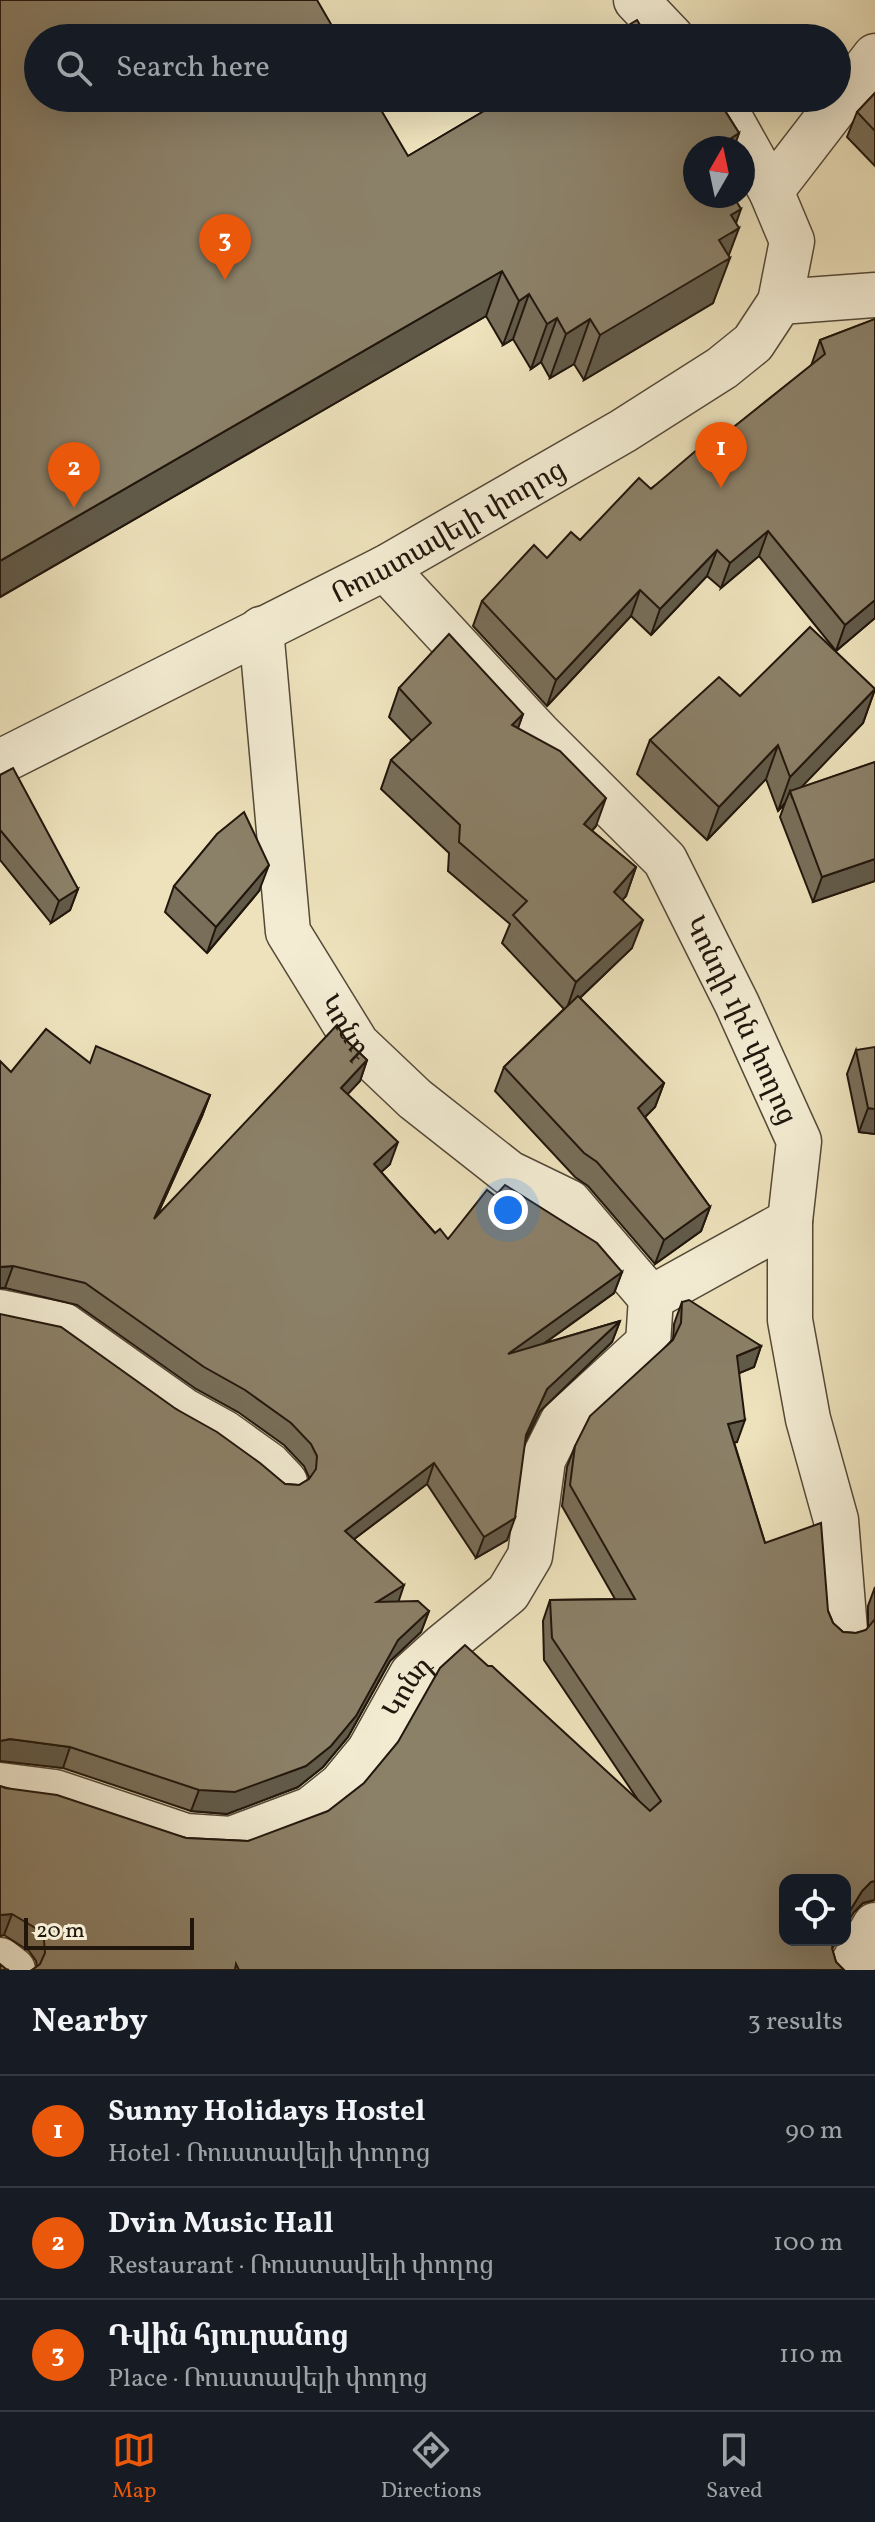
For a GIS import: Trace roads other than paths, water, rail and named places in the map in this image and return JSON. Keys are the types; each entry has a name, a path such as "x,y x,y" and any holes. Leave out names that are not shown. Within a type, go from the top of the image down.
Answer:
{"street":[{"path":"636,0 659,24"},
{"path":"851,87 875,56"},
{"path":"727,112 771,191 792,241 780,302 875,295"},
{"path":"771,191 832,112"},
{"name":"Ռուստավելի փողոց","path":"0,762 385,568 623,431 722,368 753,343 780,302"},
{"name":"Կոնդի 1ին փողոց","path":"385,568 538,733 665,860 737,1004 799,1141 790,1221 790,1320 808,1419 856,1524 845,1630"},
{"name":"Կոնդ","path":"0,1785 55,1792 186,1836 231,1839 311,1809 341,1785 369,1751 412,1674 508,1593 530,1556 543,1460 562,1422 648,1343 651,1298 569,1202 509,1173 415,1099 357,1044 288,932 261,629"},
{"path":"651,1298 790,1221"},
{"path":"0,1312 63,1325 183,1410 223,1432 269,1465 285,1482"},
{"path":"849,1970 875,1925"},
{"path":"0,1960 13,1970"}],"place":[{"name":"Դվին հյուրանոց","path":"225,280"},
{"name":"Sunny Holidays Hostel","path":"721,488"},
{"name":"Dvin Music Hall","path":"74,508"}]}
